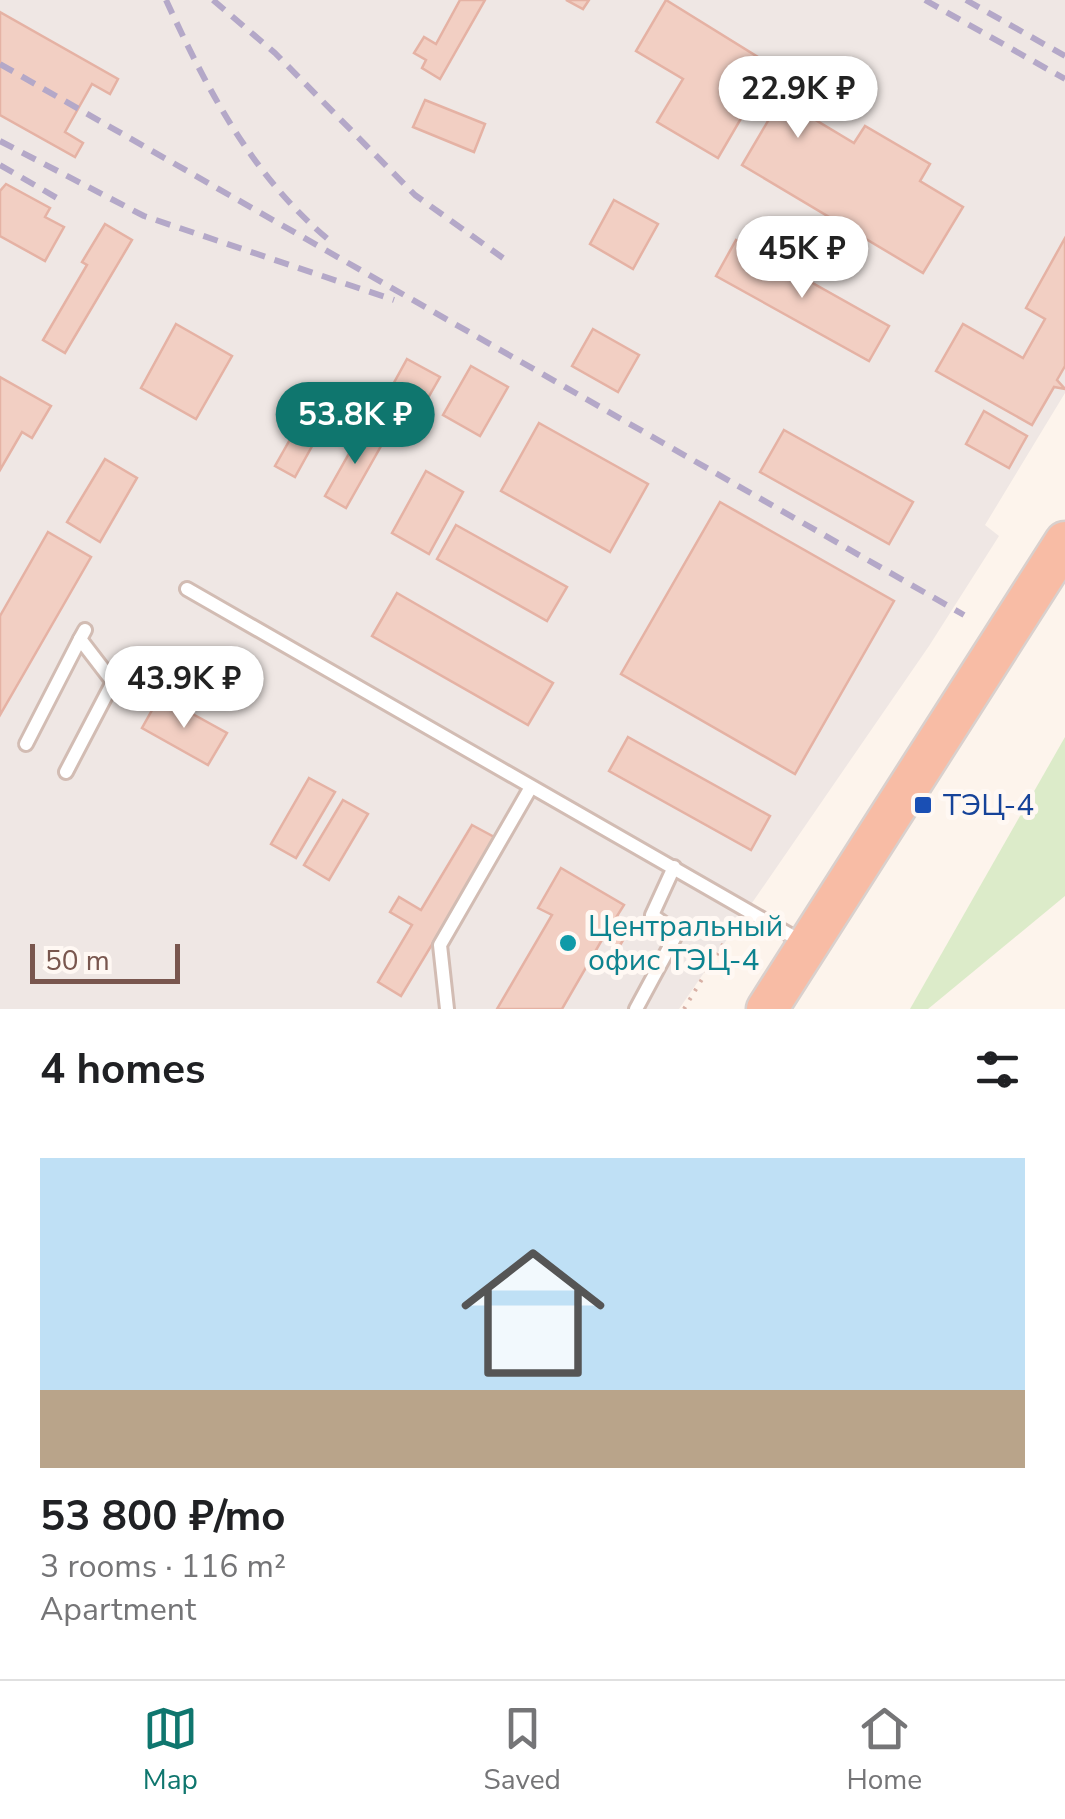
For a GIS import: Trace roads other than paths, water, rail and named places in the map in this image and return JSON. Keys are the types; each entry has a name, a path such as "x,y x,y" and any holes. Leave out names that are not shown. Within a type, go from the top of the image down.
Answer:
{"highway":[{"path":"766,1009 1065,542"}],"lane":[{"path":"188,589 806,944"},
{"path":"26,744 82,634 113,682 66,772"},
{"path":"447,1009 440,944 531,787"},
{"path":"636,1009 678,933 652,915 674,866"}],"railway":[{"path":"166,0 215,98 254,159 329,240"},
{"path":"213,0 275,53 415,195 503,258"},
{"path":"925,0 1065,79"},
{"path":"966,0 1065,56"},
{"path":"0,64 964,615"},
{"path":"0,141 144,216 394,300"},
{"path":"0,165 64,202"}],"place":[{"name":"ТЭЦ-4","path":"923,805"},
{"name":"Центральный офис ТЭЦ-4","path":"568,943"}]}
